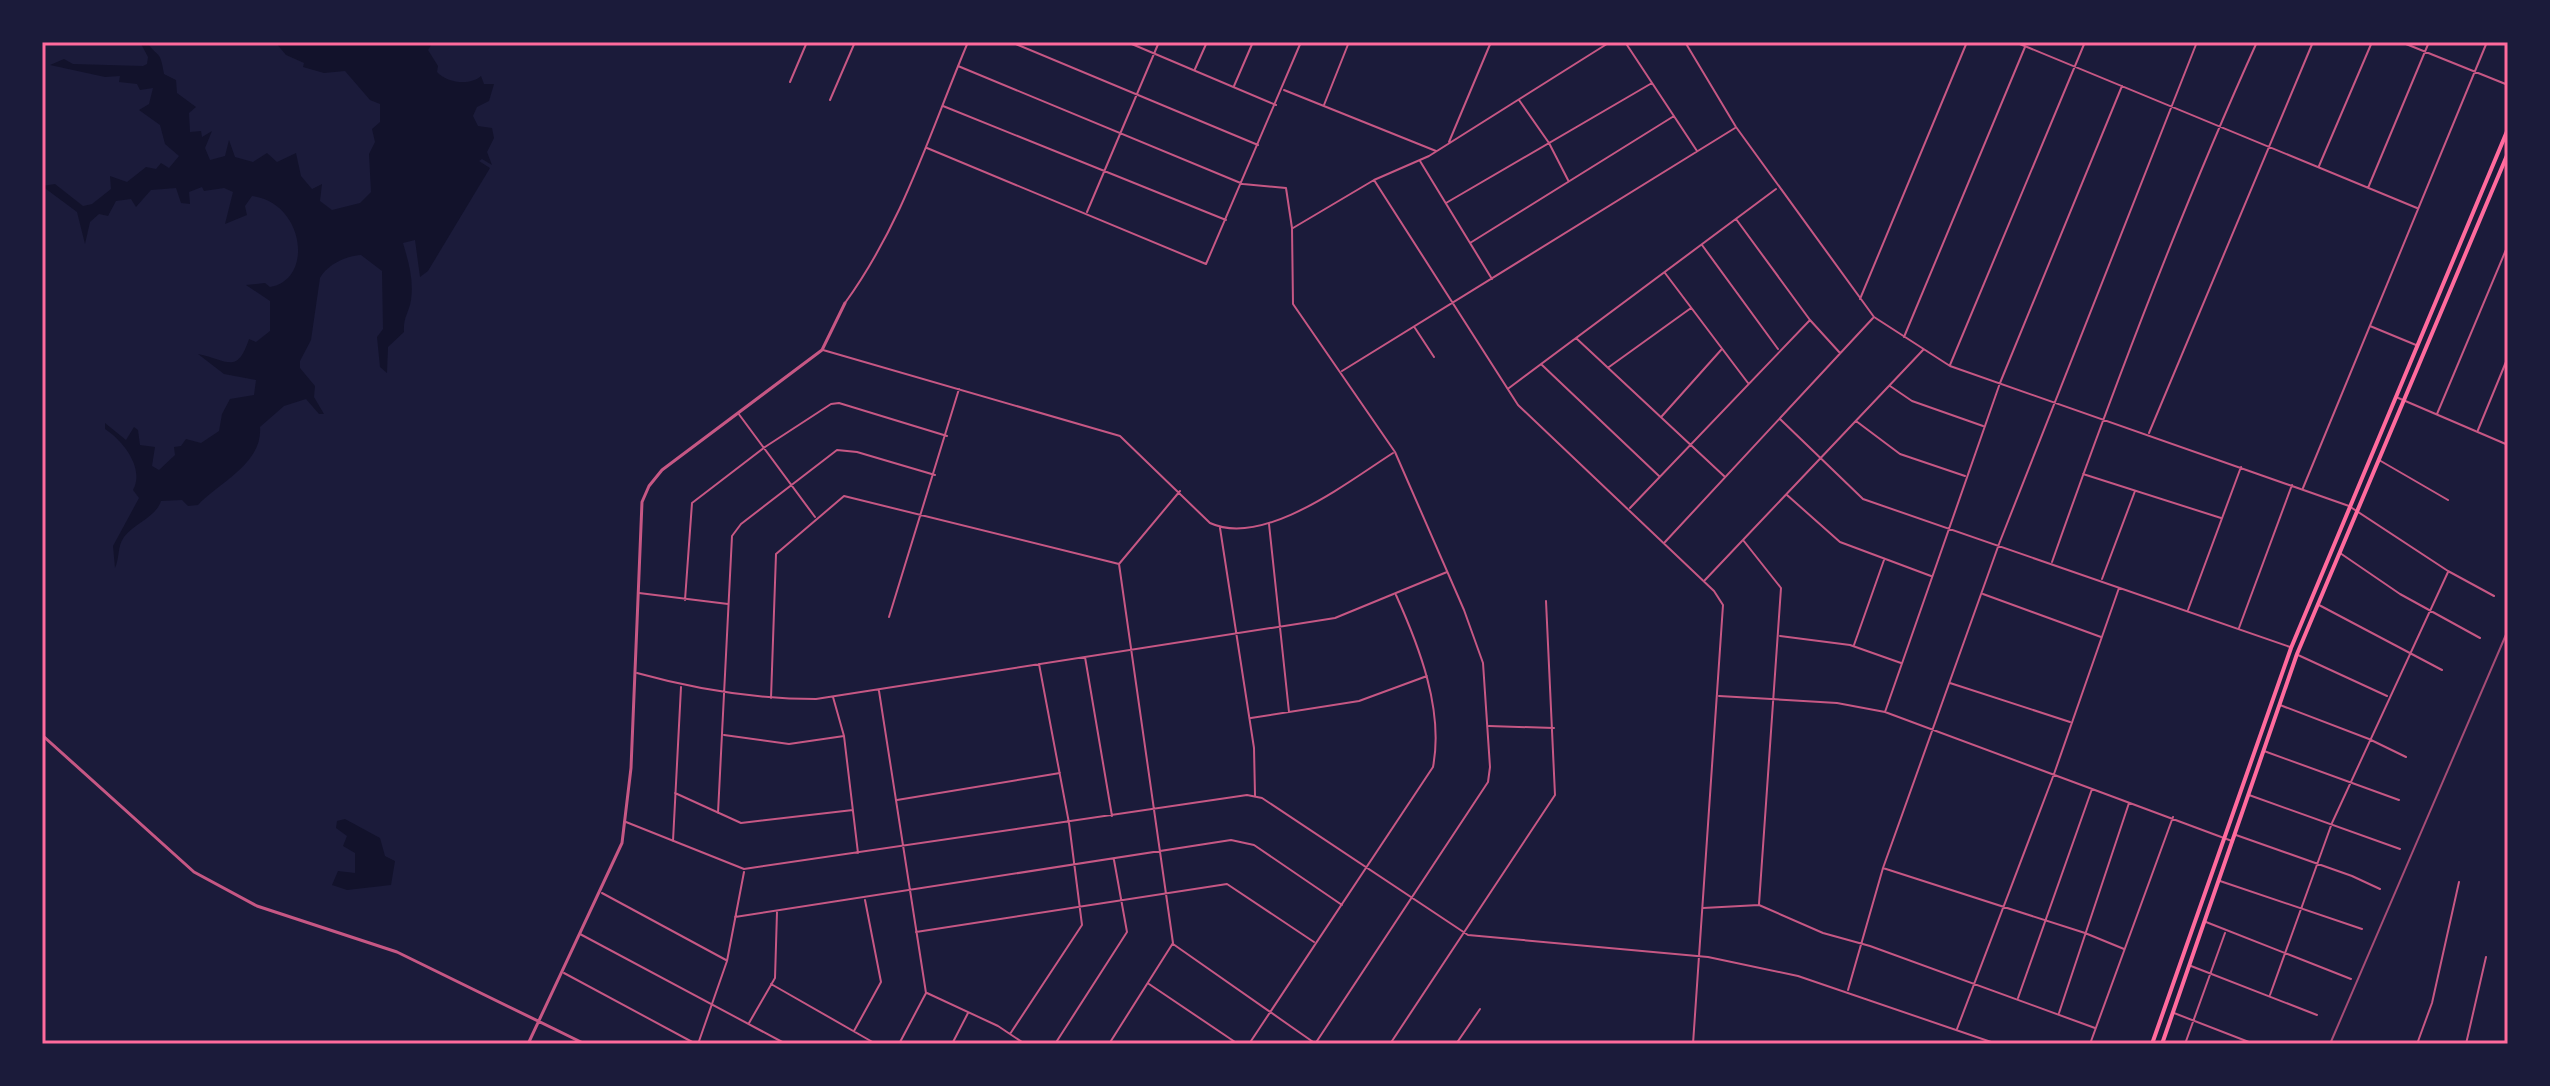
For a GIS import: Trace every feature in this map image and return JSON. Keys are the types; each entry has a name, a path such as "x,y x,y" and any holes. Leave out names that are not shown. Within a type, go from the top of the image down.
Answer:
{"main road":[{"path":"2152,1044 2291,648 2508,129"},
{"path":"2162,1044 2297,654 2508,153"}],"street":[{"path":"790,82 807,42"},
{"path":"830,100 855,42"},
{"path":"528,1044 622,843 636,672 642,502 649,486 662,470 822,350 845,303 872,267 892,227 968,42"},
{"path":"1011,42 1259,146"},
{"path":"1127,42 1276,105"},
{"path":"1087,213 1159,42"},
{"path":"1195,70 1207,42"},
{"path":"1234,87 1253,42"},
{"path":"927,148 1206,264 1243,184 1301,42"},
{"path":"1324,106 1349,42"},
{"path":"1449,143 1490,42"},
{"path":"1292,228 1374,180 1436,151 1610,42"},
{"path":"1625,42 1697,152"},
{"path":"1685,42 1736,127 1874,317 1950,366 2349,506 2448,571 2494,596"},
{"path":"1860,299 1967,42"},
{"path":"2015,42 2418,209"},
{"path":"1950,366 2085,42"},
{"path":"1847,991 1883,868 1999,544 2197,42"},
{"path":"2052,563 2103,418 2219,126 2257,42"},
{"path":"2149,434 2313,42"},
{"path":"2318,168 2372,42"},
{"path":"2401,42 2508,85"},
{"path":"2368,188 2429,42"},
{"path":"2303,489 2487,42"},
{"path":"1904,337 2025,46"},
{"path":"958,66 1243,184 1286,188 1292,228 1293,304 1395,452 1483,663 1488,782 1315,1044 1173,943"},
{"path":"1446,203 1652,83"},
{"path":"1885,712 2000,383 2122,86"},
{"path":"1282,89 1436,151"},
{"path":"1519,99 1549,143 1569,182"},
{"path":"943,106 1226,220"},
{"path":"1470,243 1674,116"},
{"path":"1341,371 1736,127"},
{"path":"1420,160 1492,279"},
{"path":"1374,180 1518,405 1704,581 1723,605 1693,1044"},
{"path":"1508,389 1778,187"},
{"path":"1736,219 1810,320 1841,354"},
{"path":"1701,244 1779,350"},
{"path":"2437,414 2508,245"},
{"path":"1665,272 1748,383"},
{"path":"1608,368 1691,307"},
{"path":"1665,543 1874,317"},
{"path":"1630,509 1810,320"},
{"path":"2370,326 2417,345"},
{"path":"1414,327 1434,357"},
{"path":"1576,338 1725,477"},
{"path":"1661,417 1722,349"},
{"path":"822,350 1120,436 1210,523 1220,527 1268,523 1309,506 1395,452"},
{"path":"1704,581 1924,350"},
{"path":"2478,431 2508,357"},
{"path":"1541,364 1660,477"},
{"path":"1889,386 1912,401 1984,427"},
{"path":"889,617 922,518 959,389"},
{"path":"2395,397 2508,445"},
{"path":"685,600 692,503 765,447 831,404 839,403 947,436"},
{"path":"738,413 815,518"},
{"path":"1780,419 1863,499 1949,526 2291,648"},
{"path":"1856,421 1900,454 1966,476"},
{"path":"718,813 732,536 741,524 837,450 857,452 935,475"},
{"path":"2378,460 2448,500"},
{"path":"2188,611 2241,467"},
{"path":"2083,474 2222,518"},
{"path":"2239,629 2292,485"},
{"path":"2102,580 2135,490"},
{"path":"1109,1044 1173,943 1119,564 1180,491"},
{"path":"1786,494 1840,542 1931,576"},
{"path":"770,699 776,554 844,496 922,518 1119,564"},
{"path":"1268,523 1289,712"},
{"path":"1220,527 1249,718 1255,796"},
{"path":"1743,540 1781,588 1776,700 1759,905"},
{"path":"2339,552 2427,611 2480,638"},
{"path":"1854,646 1884,560"},
{"path":"2270,995 2332,823 2448,571"},
{"path":"636,672 726,694 770,699 833,696 1335,618 1447,572"},
{"path":"1956,1030 2054,774 2119,587"},
{"path":"637,593 729,604"},
{"path":"1249,1044 1433,767 1436,750 1427,676 1395,593"},
{"path":"1981,594 2102,637"},
{"path":"1390,1044 1555,795 1555,728 1546,601"},
{"path":"2318,604 2442,670"},
{"path":"1779,636 1854,646 1901,663"},
{"path":"2297,654 2388,697"},
{"path":"1085,656 1112,816"},
{"path":"1010,1034 1082,925 1069,823 1039,663"},
{"path":"1249,718 1359,701 1427,676"},
{"path":"1949,683 2072,723"},
{"path":"673,842 681,685"},
{"path":"879,689 926,993 899,1044"},
{"path":"833,696 844,736 858,855"},
{"path":"1718,696 1837,703 1885,712 2226,836 2352,876 2380,889"},
{"path":"2279,705 2369,739 2406,757"},
{"path":"1487,726 1555,728"},
{"path":"42,735 194,872 257,906 397,952 585,1044"},
{"path":"723,735 789,744 844,736"},
{"path":"2263,751 2352,780 2399,800"},
{"path":"896,800 1060,773"},
{"path":"2017,999 2092,788"},
{"path":"675,793 741,823 853,810"},
{"path":"2248,795 2400,849"},
{"path":"625,822 744,869 1255,796 1464,932 1699,956 1798,976 1997,1044"},
{"path":"2058,1014 2130,801"},
{"path":"2090,1044 2173,817"},
{"path":"735,917 1073,867 1231,840 1246,842 1342,905"},
{"path":"1055,1044 1127,932 1114,859"},
{"path":"1883,868 2085,933 2124,949"},
{"path":"562,972 697,1044 727,961 744,869"},
{"path":"2218,881 2362,929"},
{"path":"2417,1044 2432,1003 2459,882"},
{"path":"916,932 1227,884 1316,943"},
{"path":"599,892 727,961"},
{"path":"854,1031 881,982 865,899"},
{"path":"1702,908 1759,905 1862,947 2095,1028"},
{"path":"748,1024 775,978 777,911"},
{"path":"2204,921 2351,979"},
{"path":"2185,1044 2226,932"},
{"path":"580,934 786,1044"},
{"path":"2466,1044 2486,957"},
{"path":"2190,966 2317,1015"},
{"path":"771,984 876,1044"},
{"path":"1148,984 1238,1044"},
{"path":"926,993 969,1012 1025,1044"},
{"path":"1456,1044 1480,1009"},
{"path":"952,1044 969,1012"},
{"path":"2173,1013 2254,1044"}],"shaded area":[{"path":"140,42 147,42 161,60 164,74 176,80 177,93 196,107 189,113 190,132 201,131 202,137 212,131 205,148 210,160 225,156 229,140 235,157 253,162 267,153 277,162 296,153 301,176 312,189 322,184 320,201 332,210 360,203 371,192 369,154 375,142 372,129 380,122 380,104 370,100 345,71 324,73 303,67 304,63 286,55 276,43 265,42 433,42 428,50 441,76 465,82 481,76 484,84 494,84 489,101 477,107 473,116 478,126 492,128 494,138 487,152 492,165 482,159 479,161 490,168 428,271 420,277 415,240 403,243 412,292 404,332 388,347 387,373 380,367 377,337 383,329 382,271 361,255 349,257 333,265 320,278 311,340 300,361 300,368 315,386 314,397 324,414 319,414 306,399 284,406 260,427 259,440 248,461 198,505 188,506 182,500 161,501 155,511 124,537 115,568 113,546 139,498 133,490 136,482 134,464 119,440 105,429 105,423 126,440 134,427 138,430 140,445 155,447 152,466 159,470 175,455 174,447 181,446 186,439 201,443 219,431 222,414 230,399 254,395 256,380 224,374 198,354 236,361 249,339 256,342 270,331 270,301 246,285 265,283 270,287 284,281 293,271 298,257 293,226 283,212 270,202 252,196 245,206 247,215 225,224 233,192 224,188 204,191 202,187 189,192 190,204 181,203 176,188 151,190 136,207 131,199 116,201 108,216 99,214 90,222 85,244 77,212 42,186 55,184 83,206 92,204 111,189 110,176 127,182 146,167 156,169 161,163 169,168 179,156 165,144 160,125 139,110 149,104 153,88 140,90 137,84 119,82 120,76 105,77 50,65 64,59 73,64 143,66 147,64 148,57"},
{"path":"345,819 380,838 385,856 395,861 391,885 347,890 332,885 338,871 355,873 355,853 343,846 347,836 336,828 337,821"}],"railway":[{"path":"2330,1044 2508,630"}]}
